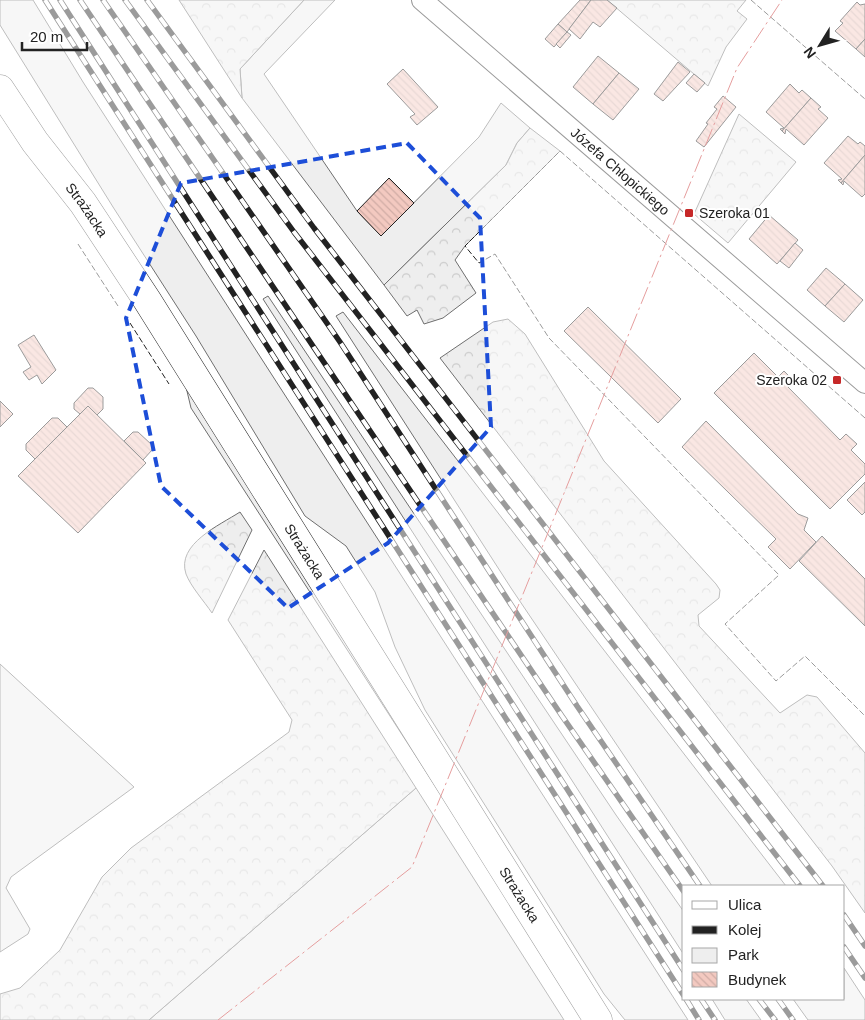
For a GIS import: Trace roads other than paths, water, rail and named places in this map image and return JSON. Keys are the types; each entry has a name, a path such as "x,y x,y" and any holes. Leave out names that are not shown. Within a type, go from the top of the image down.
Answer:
{"main road":[{"name":"Strażacka","path":"0,89 30,135 83,203 152,308 598,1020"}],"street":[{"name":"Józefa Chłopickiego","path":"422,0 865,383"}],"railway":[{"path":"45,0 682,993"},
{"path":"60,0 682,968"},
{"path":"80,0 562,716 682,889"},
{"path":"103,0 340,342 577,706 699,885"},
{"path":"125,0 294,232 799,885"},
{"path":"147,0 314,228 822,885"},
{"path":"845,916 865,946"},
{"path":"845,948 865,978"},
{"path":"687,1000 699,1020"},
{"path":"702,1000 715,1020"},
{"path":"760,1000 775,1020"},
{"path":"779,1000 793,1020"}],"place":[{"name":"Szeroka 01","path":"689,213"},
{"name":"Szeroka 02","path":"837,380"}]}
